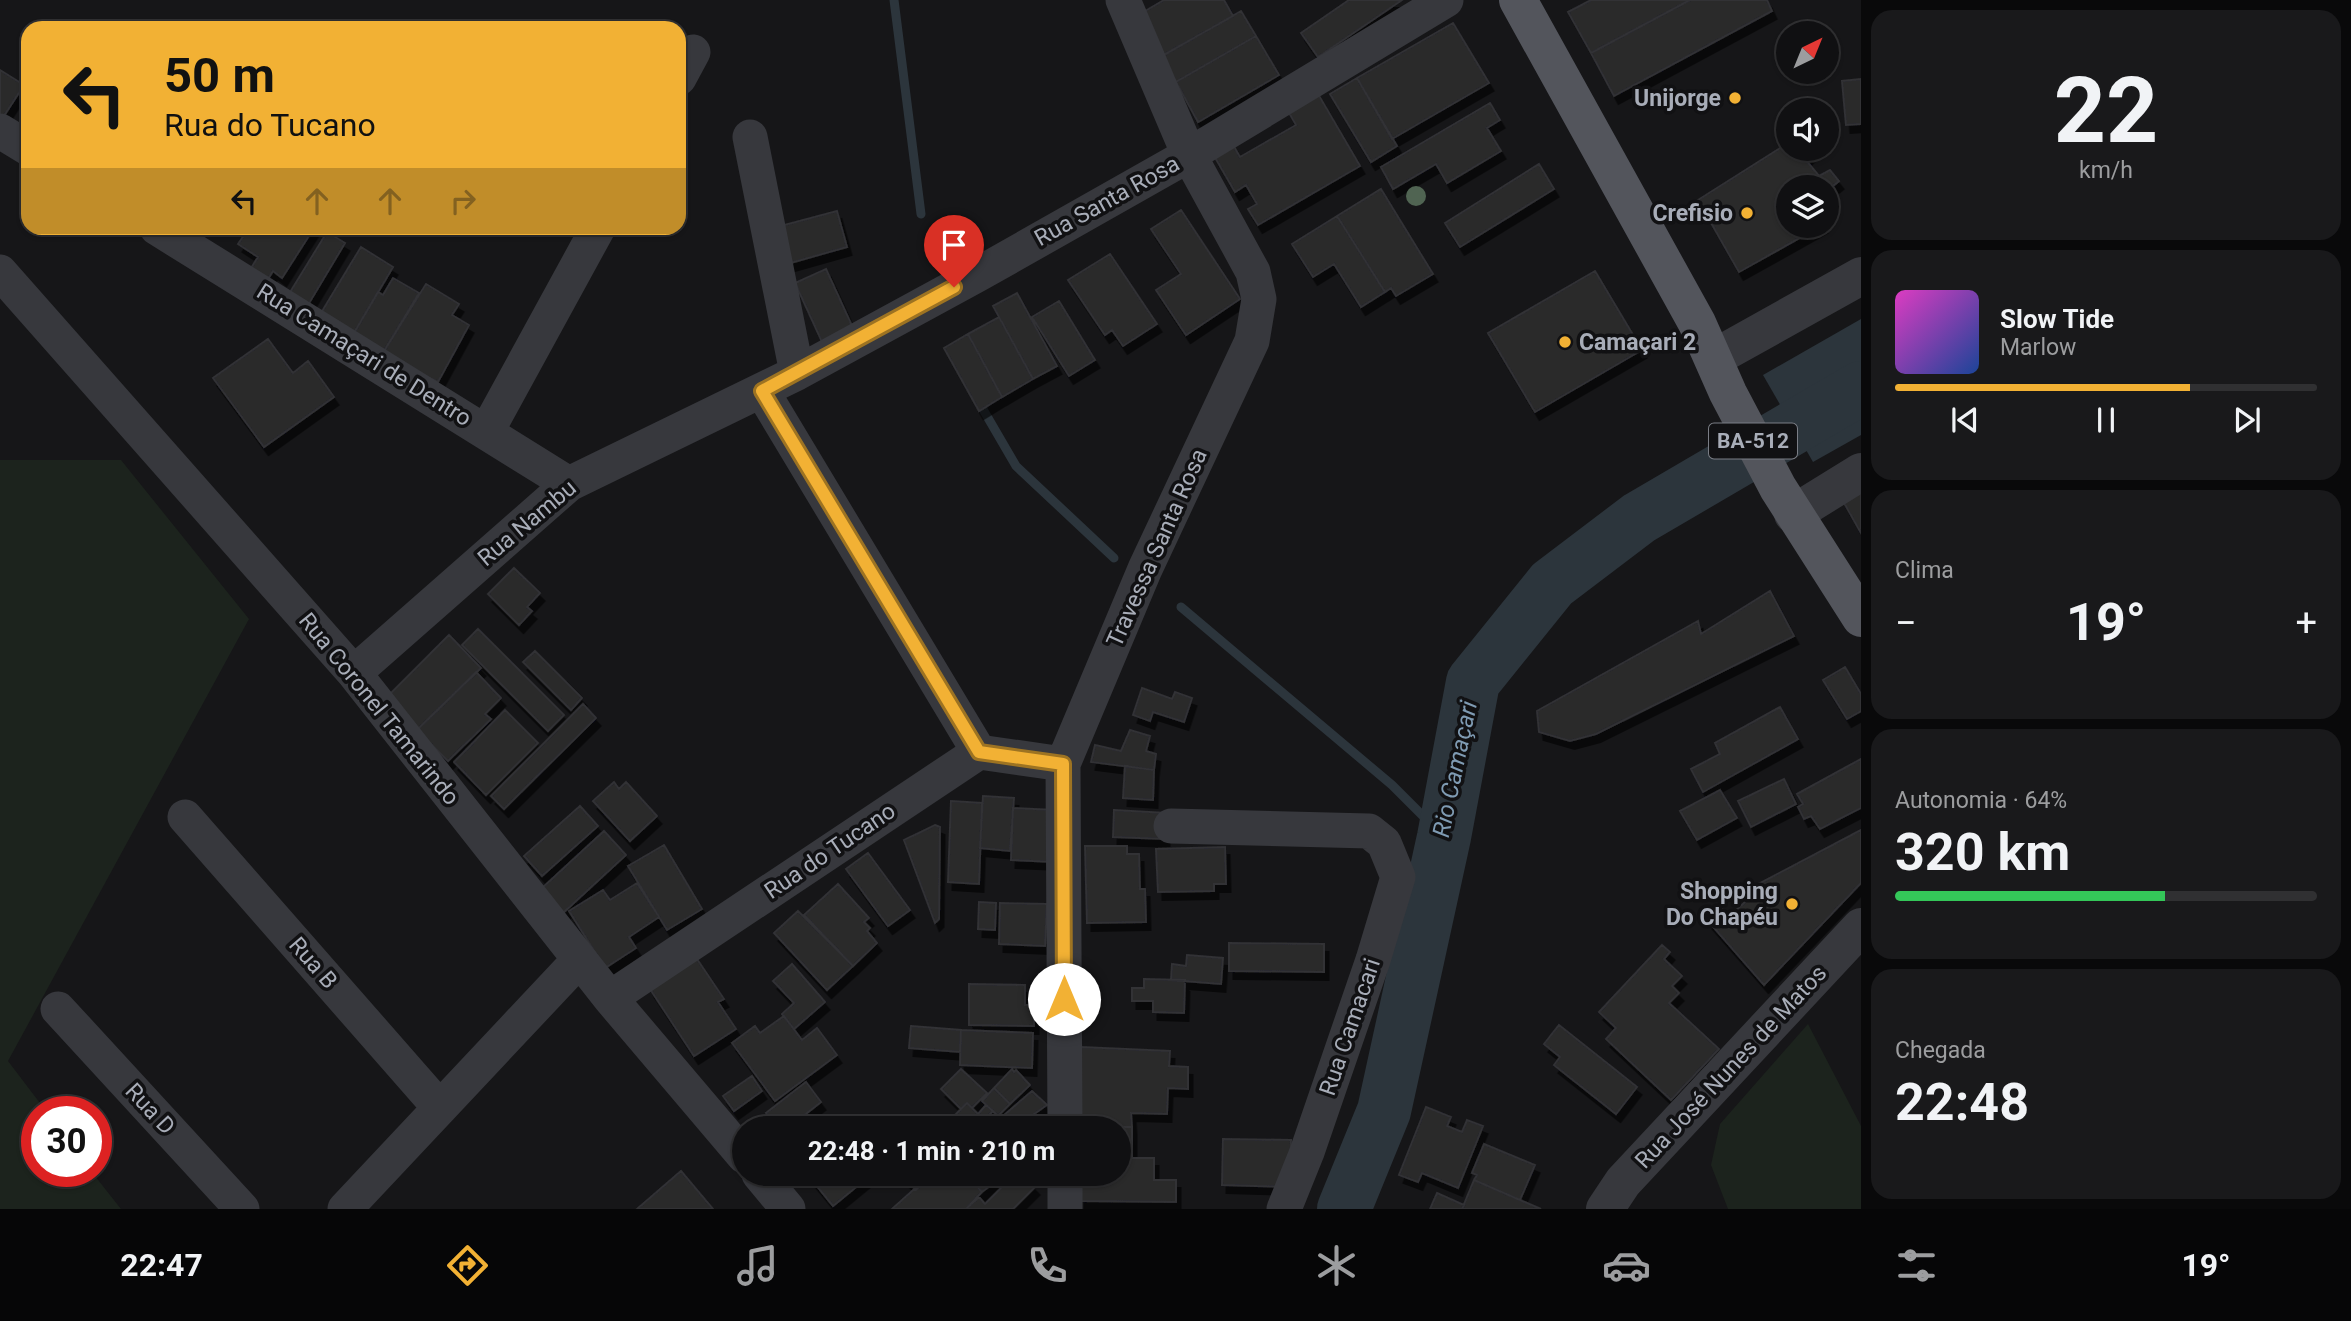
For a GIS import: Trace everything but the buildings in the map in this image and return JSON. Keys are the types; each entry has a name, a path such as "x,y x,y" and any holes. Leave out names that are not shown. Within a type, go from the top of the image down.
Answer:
{"main road":[{"name":"BA-512","path":"1518,0 1714,358 1728,393 1786,501 1861,618"}],"street":[{"name":"Travessa Santa Rosa","path":"1065,1116 1063,764 1145,569 1252,341 1259,299 1253,272 1189,155 1123,0"},
{"name":"Rua Santa Rosa","path":"762,391 1189,155 1446,0"},
{"path":"0,131 21,144"},
{"path":"750,137 797,373"},
{"name":"Rua Camaçari de Dentro","path":"168,235 569,484"},
{"path":"487,431 594,235"},
{"name":"Rua Coronel Tamarindo","path":"0,272 354,673 579,960 732,1142"},
{"path":"1714,358 1861,276"},
{"path":"762,391 979,752 1063,764"},
{"name":"Rua Nambu","path":"354,673 569,484 762,391"},
{"path":"1786,501 1861,472"},
{"name":"Rua do Tucano","path":"610,998 979,752"},
{"name":"Rua B","path":"185,817 440,1108"},
{"name":"Rua Camacari","path":"1171,826 1369,831 1384,843 1398,877 1347,1037 1284,1209"},
{"name":"Rua José Nunes de Matos","path":"1605,1209 1623,1182 1861,928"},
{"path":"345,1209 579,960"},
{"name":"Rua D","path":"58,1009 242,1209"},
{"path":"769,1186 788,1209"},
{"path":"1065,1186 1065,1209"}],"shaded area":[{"path":"1861,319 1861,435 1813,462 1763,375"},
{"path":"0,460 121,460 249,619 8,1061 35,1096 21,1096 21,1187 104,1187 121,1209 0,1209"},
{"path":"1808,1024 1861,1126 1861,1209 1728,1209 1711,1165 1720,1124"}],"waterway":[{"path":"894,0 921,214"},
{"name":"Rio Camaçari","path":"1344,1209 1384,1111 1444,837 1473,682 1552,584 1639,518 1861,388"},
{"path":"977,399 1016,466 1114,558"},
{"path":"1181,607 1392,785 1444,837"}],"place":[{"name":"Unijorge","path":"1735,98"},
{"name":"Crefisio","path":"1747,213"},
{"name":"Camaçari 2","path":"1565,342"},
{"name":"Shopping Do Chapéu","path":"1792,904"}],"route":[{"path":"954,287 762,391 979,752 1063,764 1064,999"}]}
